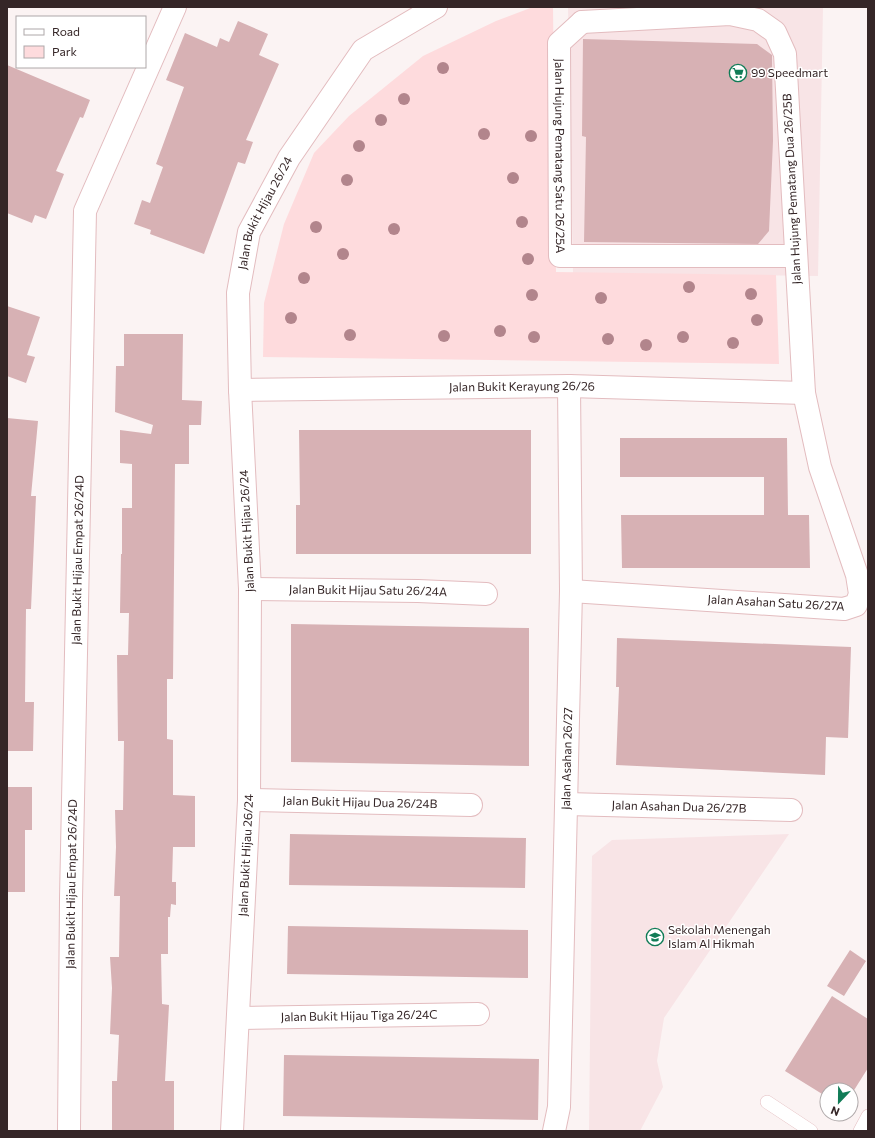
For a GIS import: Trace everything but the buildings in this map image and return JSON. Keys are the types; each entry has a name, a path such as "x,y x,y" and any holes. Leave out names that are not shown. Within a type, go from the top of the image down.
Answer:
{"street":[{"name":"Jalan Bukit Hijau Empat 26/24D","path":"69,1131 71,899 85,211 175,7"},
{"name":"Jalan Bukit Hijau 26/24","path":"232,1131 250,800 250,589 240,390 238,293 249,232 289,158 363,50 436,7"},
{"name":"Jalan Hujung Pematang Dua 26/25B","path":"581,15 730,14 758,20 775,32 785,54 795,256 804,392"},
{"name":"Jalan Hujung Pematang Satu 26/25A","path":"581,15 559,43 560,256 795,256"},
{"name":"Jalan Bukit Kerayung 26/26","path":"240,390 569,386 804,392"},
{"name":"Jalan Asahan 26/27","path":"554,1131 559,1107 567,804 571,591 569,386"},
{"name":"Jalan Asahan Satu 26/27A","path":"571,591 844,609 856,605 860,594 857,575 820,467 804,392"},
{"name":"Jalan Bukit Hijau Satu 26/24A","path":"250,589 418,591 486,594"},
{"name":"Jalan Bukit Hijau Dua 26/24B","path":"250,800 471,805"},
{"name":"Jalan Asahan Dua 26/27B","path":"567,804 791,810"},
{"name":"Jalan Bukit Hijau Tiga 26/24C","path":"239,1018 478,1014"}],"lane":[{"path":"767,1102 811,1131"},
{"path":"860,1131 868,1116"}],"shaded area":[{"path":"568,7 823,7 818,276 573,273"},
{"name":"Sekolah Menengah Islam Al Hikmah","path":"789,834 664,1018 657,1061 663,1087 640,1131 589,1131 592,856 612,840"}],"green space":[{"path":"533,7 553,7 556,272 776,275 779,364 263,357 264,303 284,224 314,153 349,116 423,56 496,21"}],"place":[{"name":"99 Speedmart","path":"738,73"},
{"name":"Sekolah Menengah Islam Al Hikmah","path":"655,937"}]}
